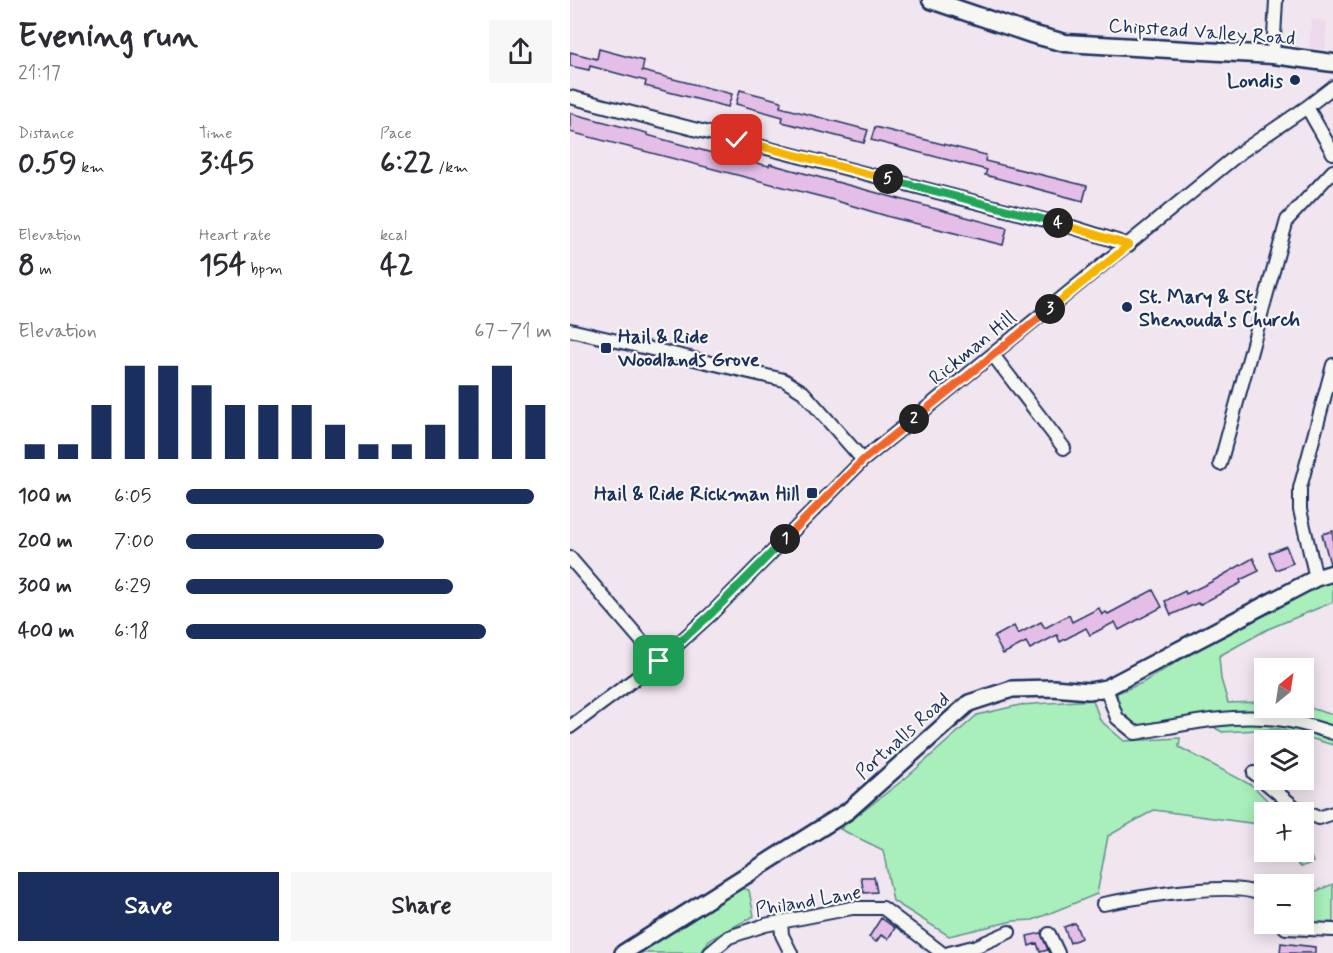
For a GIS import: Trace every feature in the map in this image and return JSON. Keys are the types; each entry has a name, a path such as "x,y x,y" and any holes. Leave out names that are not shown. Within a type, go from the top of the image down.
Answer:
{"main road":[{"name":"Chipstead Valley Road","path":"931,0 1031,34 1065,43 1273,55 1333,63"}],"street":[{"path":"1273,55 1276,0"},
{"name":"Rickman Hill","path":"570,727 659,661 712,613 863,460 1241,152 1333,87"},
{"path":"570,97 1072,227 1129,245"},
{"path":"1307,107 1333,153"},
{"path":"1220,464 1287,220 1333,171"},
{"path":"570,330 784,380 803,392 863,460"},
{"path":"993,355 1064,448"},
{"path":"1316,578 1300,510 1300,488 1333,365"},
{"path":"570,558 659,661"},
{"name":"Portnalls Road","path":"622,953 848,811 969,703 1012,689 1053,688 1089,691 1106,688 1316,578 1333,573"},
{"path":"1106,688 1117,718 1136,733 1220,718 1266,717 1333,733"},
{"path":"1274,790 1297,809 1319,818 1333,813"},
{"path":"1103,904 1182,891 1238,888 1254,892"},
{"name":"Philand Lane","path":"710,953 729,936 765,925 852,908 883,908 942,953"},
{"path":"781,922 782,935 791,953"},
{"path":"1314,929 1333,930"},
{"path":"949,953 977,946 1009,933"},
{"path":"1049,934 1058,953"}],"shaded area":[{"path":"1312,19 1327,21 1325,49 1309,48"}],"green space":[{"path":"1333,573 1333,602 1268,629 1219,656 1221,679 1228,703 1254,702 1254,718 1314,718 1314,709 1333,715 1333,745 1314,739 1314,730 1222,732 1200,719 1137,728 1119,715 1117,693 1142,683 1316,578"},
{"path":"1093,700 1100,720 1124,741 1180,738 1179,747 1253,786 1254,790 1257,790 1269,802 1254,802 1254,824 1154,810 1108,836 1097,894 1033,920 1013,921 949,936 893,901 883,850 840,829 907,777 977,715 1020,705"},
{"path":"1296,862 1313,862 1301,867"},
{"path":"1333,884 1333,922 1314,924 1314,892"},
{"path":"741,888 749,890 754,916 709,940 701,953 640,953"}],"building":[{"path":"599,49 644,61 642,71 732,94 728,107 645,86 646,81 590,66 589,70 570,66 570,52 597,59"},
{"path":"740,90 781,101 780,107 868,130 864,143 782,122 783,117 736,104"},
{"path":"570,113 712,153 769,166 770,164 1007,228 1003,245 570,132"},
{"path":"875,127 986,155 985,161 1087,186 1083,201 985,175 987,170 871,140"},
{"path":"1333,531 1333,564 1330,564 1322,534"},
{"path":"1286,546 1293,563 1276,570 1269,553"},
{"path":"1253,558 1259,571 1199,605 1198,603 1171,615 1165,601 1211,582"},
{"path":"1153,590 1162,607 1119,630 1115,622 1090,635 1086,628 1060,642 1057,635 1030,649 1026,642 1003,654 994,637 1014,626 1018,634 1041,622 1045,628 1069,615 1072,622 1099,608 1102,615 1106,612 1108,614"},
{"path":"861,877 874,877 877,892 864,893"},
{"path":"881,918 895,928 888,939 881,935 876,942 869,937"},
{"path":"1075,923 1081,938 1070,943 1064,927"},
{"path":"1041,933 1048,950 1040,952 1037,943 1029,946 1027,936"},
{"path":"1281,943 1315,947 1315,953 1280,953"}],"place":[{"name":"Londis","path":"1295,80"},
{"name":"St. Mary & St. Shenouda's Church","path":"1127,307"},
{"name":"Hail & Ride Woodlands Grove","path":"606,348"},
{"name":"Hail & Ride Rickman Hill","path":"812,493"}],"route":[{"path":"659,661 712,613 863,460 1129,245 1072,227 737,140"}]}
